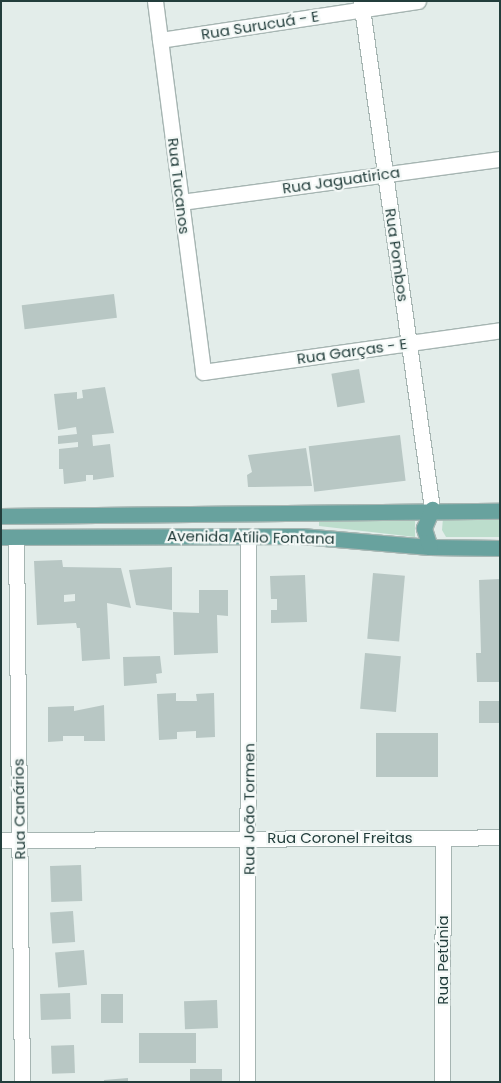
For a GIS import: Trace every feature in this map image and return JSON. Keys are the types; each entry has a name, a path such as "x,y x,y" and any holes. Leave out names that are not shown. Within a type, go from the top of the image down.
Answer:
{"main road":[{"name":"Avenida Atílio Fontana","path":"1,516 300,514 432,509 500,511"},
{"path":"430,547 424,528 432,509"},
{"name":"Avenida Atílio Fontana","path":"9,537 301,536 430,547 500,548"}],"street":[{"name":"Rua Tucanos","path":"155,1 203,372"},
{"name":"Rua Surucuá - E","path":"160,40 361,5 418,1"},
{"name":"Rua Pombos","path":"361,5 410,342 432,509"},
{"name":"Rua Jaguatirica","path":"182,202 500,159"},
{"name":"Rua Garças - E","path":"203,372 500,330"},
{"name":"Rua Canários","path":"9,537 19,840 22,1082"},
{"name":"Rua João Tormen","path":"247,1082 249,838 248,537"},
{"name":"Rua Coronel Freitas","path":"1,840 500,837"},
{"name":"Rua Petúnia","path":"442,1082 444,838"}],"green space":[{"path":"415,517 415,537 319,526 319,519"},
{"path":"443,518 500,519 500,537 446,537 442,530"}],"building":[{"path":"114,294 117,318 25,329 22,305"},
{"path":"359,369 365,402 337,407 331,374"},
{"path":"105,387 114,433 92,435 93,446 110,444 114,477 93,480 93,475 86,475 86,481 64,484 63,469 59,469 59,449 78,447 78,442 58,444 58,436 77,434 76,427 58,430 54,394 77,392 77,399 83,398 82,390"},
{"path":"400,435 406,481 314,492 309,446"},
{"path":"306,448 312,486 248,487 247,475 252,472 248,455"},
{"path":"62,560 63,567 121,568 131,608 107,603 110,659 82,661 80,628 77,628 76,623 37,625 34,561","holes":["75,594 75,601 64,602 64,595"]},
{"path":"172,567 172,610 136,605 129,570"},
{"path":"373,573 405,576 399,642 367,639"},
{"path":"305,575 307,622 271,623 271,610 277,610 277,599 271,599 270,576"},
{"path":"500,579 500,682 477,682 476,653 481,653 479,580"},
{"path":"199,590 228,590 228,616 217,615 218,653 174,655 173,612 199,613"},
{"path":"365,653 401,656 396,712 360,709"},
{"path":"160,656 162,673 156,674 157,683 124,686 123,657"},
{"path":"176,693 176,701 197,701 196,694 214,693 215,737 196,738 196,731 177,732 177,739 159,740 157,694"},
{"path":"479,701 500,701 500,723 479,723"},
{"path":"104,705 105,741 84,741 84,736 63,736 63,741 48,742 48,707 74,706 74,711"},
{"path":"376,733 438,733 438,777 376,777"},
{"path":"81,865 82,901 51,902 50,866"},
{"path":"73,911 75,942 52,944 50,913"},
{"path":"84,950 87,985 58,987 55,953"},
{"path":"70,993 71,1019 41,1020 40,994"},
{"path":"101,994 123,994 123,1023 101,1023"},
{"path":"217,1000 218,1028 185,1029 184,1001"},
{"path":"139,1033 196,1033 196,1063 139,1063"},
{"path":"74,1045 75,1073 52,1074 51,1046"},
{"path":"190,1069 222,1069 222,1082 190,1082"},
{"path":"128,1078 128,1082 104,1082 104,1080"}]}
